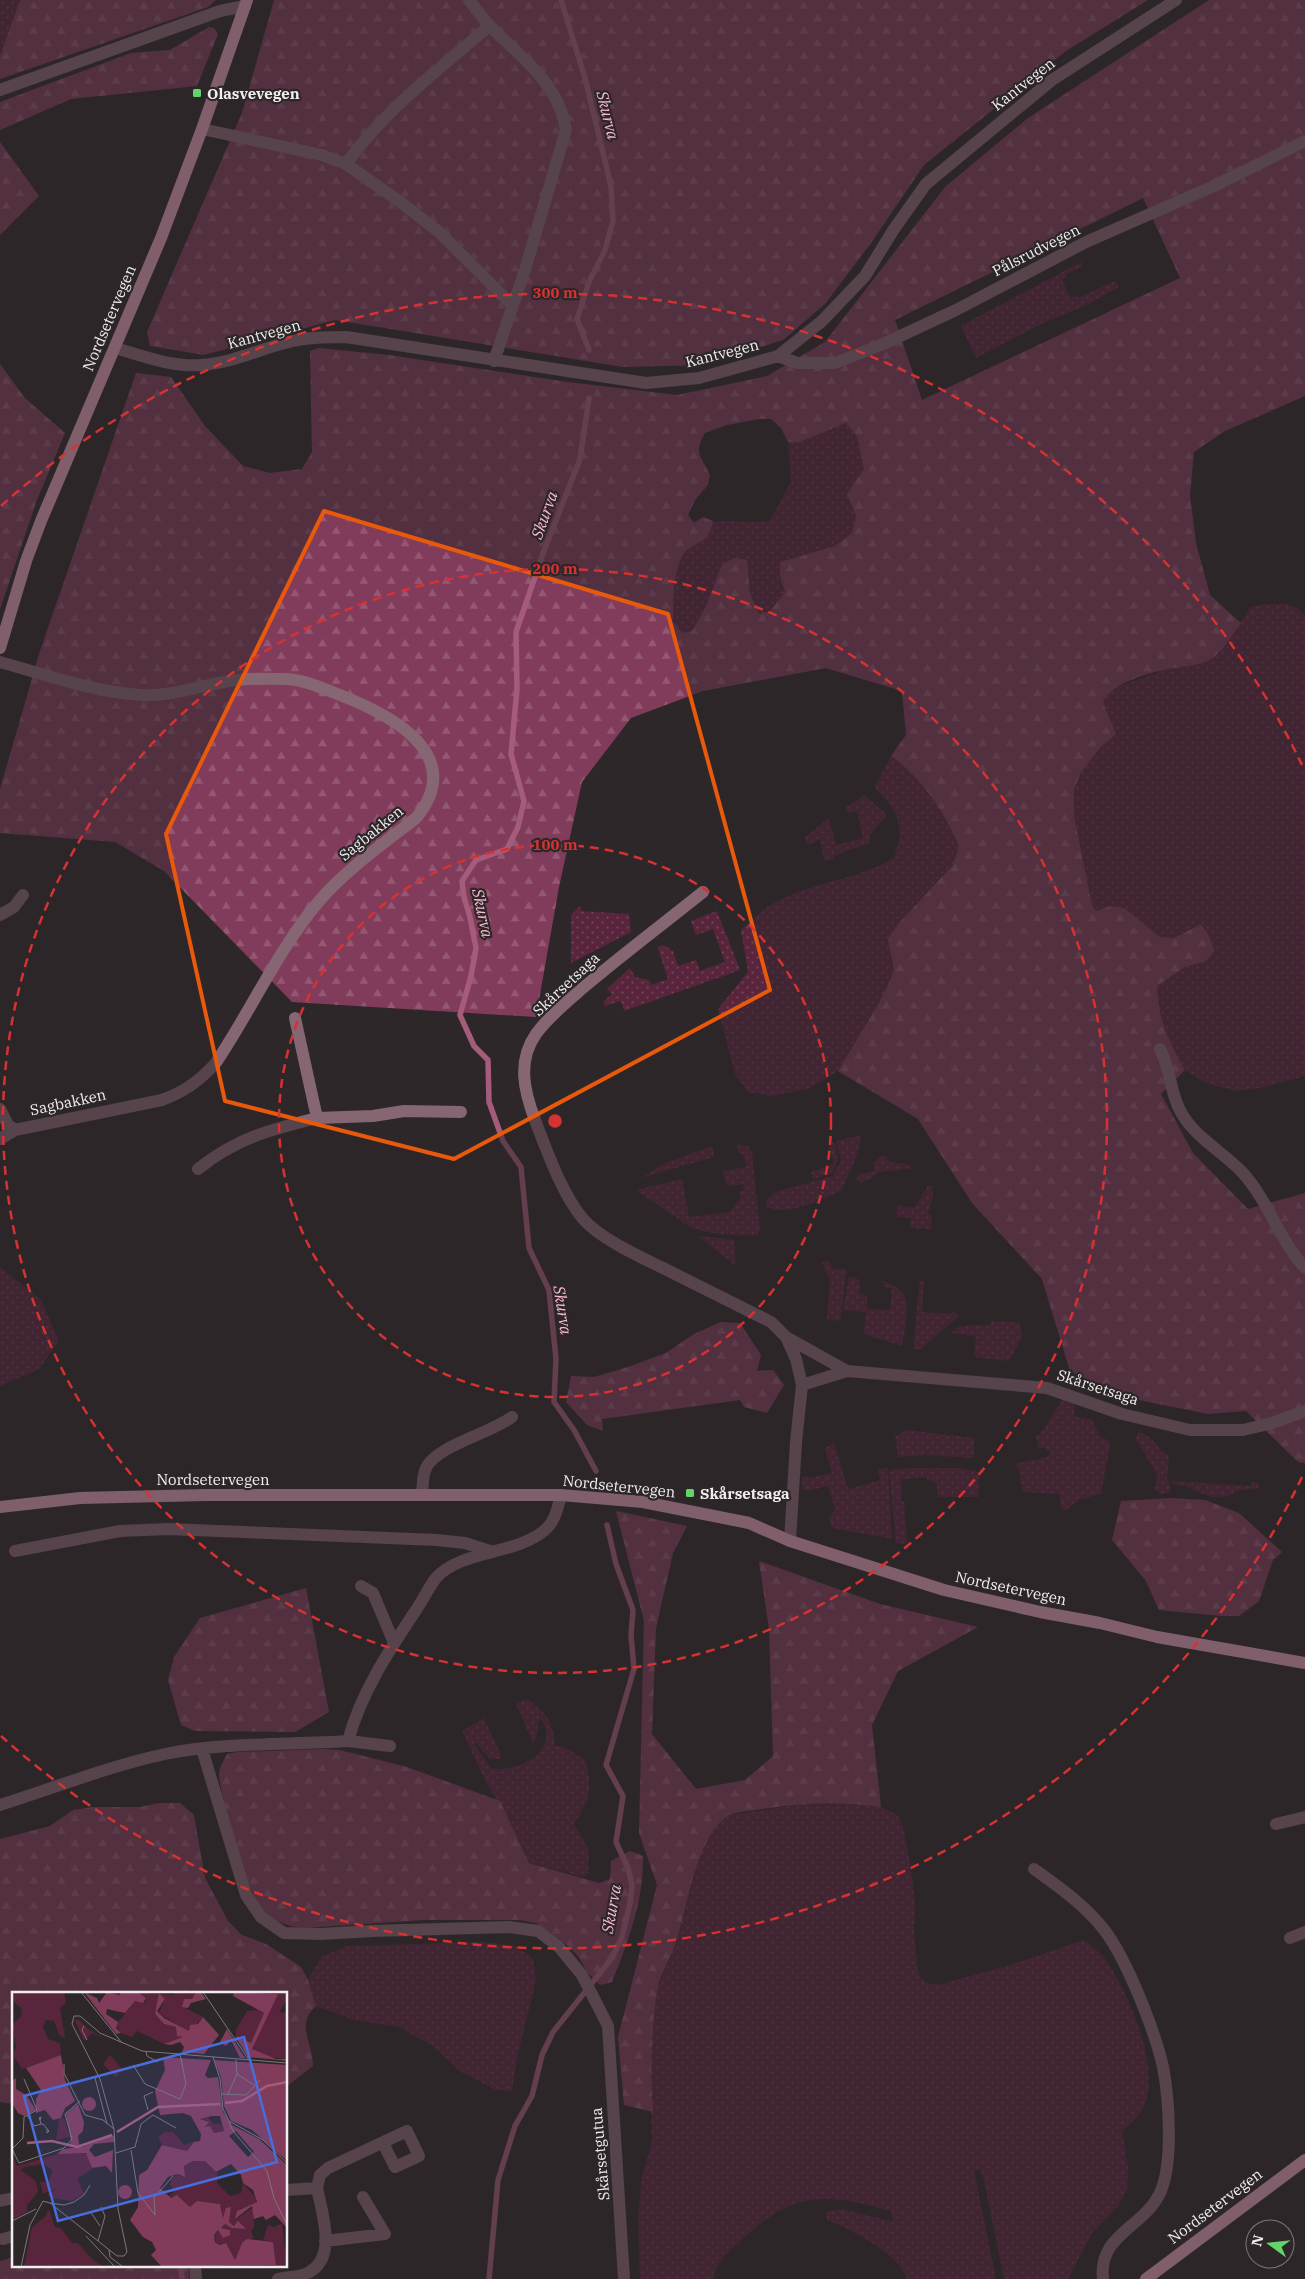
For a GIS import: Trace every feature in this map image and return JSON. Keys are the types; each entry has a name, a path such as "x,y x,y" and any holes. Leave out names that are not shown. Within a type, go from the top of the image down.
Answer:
{"main road":[{"name":"Nordsetervegen","path":"0,648 21,578 41,521 115,348 202,130 246,3"},
{"name":"Nordsetervegen","path":"0,1507 80,1498 561,1495 616,1499 678,1508 749,1523 790,1541 944,1590 1040,1612 1100,1622 1157,1638 1305,1663"},
{"name":"Nordsetervegen","path":"1146,2279 1305,2160"}],"street":[{"path":"469,0 489,26 522,56 544,81 557,100 564,117 566,130 560,155 494,361"},
{"name":"Kantvegen","path":"115,348 164,363 200,365 237,360 293,341 316,337 346,337 646,383 700,378 778,356 822,321 865,276 894,229 926,184 1052,80 1176,0"},
{"path":"0,90 246,3"},
{"path":"346,164 359,146 383,120 489,26"},
{"path":"202,130 322,155 346,164 439,232 512,305"},
{"name":"Pålsrudvegen","path":"778,356 797,363 835,363 883,344 956,310 1086,242 1214,186 1305,141"},
{"name":"Sagbakken","path":"0,662 116,692 153,696 236,680 288,679 306,682 383,714 407,730 422,743 427,753 431,762 432,781 431,791 423,810 416,818 342,877 319,901 294,934 216,1064 198,1082 182,1092 162,1100 15,1130 0,1139"},
{"name":"Skårsetsaga","path":"702,892 611,964 552,1017 536,1035 525,1055 523,1077 531,1108 543,1141 570,1200 584,1219 609,1238 642,1258 771,1322 786,1337 847,1371"},
{"path":"0,915 14,907 23,895"},
{"path":"295,1018 317,1118"},
{"path":"1160,1049 1166,1062 1181,1113 1197,1134 1243,1173 1272,1216 1294,1256 1305,1268"},
{"path":"0,1109 8,1125 15,1130"},
{"path":"198,1169 227,1147 242,1139 317,1118 373,1116 404,1111 461,1112"},
{"name":"Skårsetsaga","path":"786,1337 796,1359 802,1385 796,1442 790,1541"},
{"name":"Skårsetsaga","path":"802,1385 847,1371 1047,1388 1122,1414 1190,1430 1243,1430 1272,1423 1305,1411"},
{"path":"422,1495 426,1468 434,1456 500,1426 512,1417"},
{"path":"348,1741 356,1713 394,1643 436,1578 459,1562 522,1542 546,1530 557,1513 561,1495"},
{"path":"15,1551 120,1531 168,1529 437,1540 465,1543 492,1552"},
{"path":"361,1586 373,1593 394,1643"},
{"path":"0,1805 132,1762 202,1748 348,1741 390,1746"},
{"name":"Skårsetgutua","path":"202,1748 246,1895 261,1917 284,1933 321,1934 509,1927 538,1931 559,1947 582,1974 608,2026 624,2279"},
{"path":"1276,1824 1305,1817"},
{"path":"1034,1869 1087,1911 1105,1930 1120,1953 1156,2041 1163,2068 1170,2144 1166,2177 1160,2194 1147,2213 1111,2244 1104,2256 1103,2279"},
{"path":"1290,1938 1305,1932"},
{"path":"278,2279 306,2274 321,2263 325,2241 317,2188 320,2175 328,2168 384,2143"},
{"path":"288,2190 317,2188"},
{"path":"325,2241 385,2234 363,2197"},
{"path":"194,2266 196,2279"}],"highlighted area":[{"path":"324,511 668,614 770,990 454,1159 225,1101 166,834"}],"shaded area":[{"path":"0,0 20,0 0,56"},
{"path":"1081,262 1083,266 1066,274 1067,277 1062,280 1070,298 1076,296 1078,298 1115,281 1119,287 1087,305 1043,323 976,358 961,326"},
{"path":"847,423 857,436 864,469 847,494 856,516 852,533 835,546 780,562 780,575 785,592 770,611 759,615 750,593 747,560 722,565 707,604 692,631 682,633 673,621 675,579 679,562 683,555 708,535 713,521 769,522 791,482 788,442 800,442"},
{"path":"1266,604 1286,604 1295,607 1305,615 1305,1076 1261,1088 1236,1091 1208,1084 1185,1070 1171,1048 1157,1000 1157,986 1185,967 1206,961 1215,951 1208,934 1201,924 1174,938 1160,937 1124,908 1110,906 1097,911 1092,905 1074,817 1074,790 1080,774 1100,748 1116,734 1103,702 1107,695 1122,685 1168,669 1241,623 1250,607"},
{"path":"891,756 922,785 947,821 959,846 953,865 899,923 890,957 894,972 879,1003 838,1071 808,1089 771,1096 748,1092 735,1074 718,1009 748,972 741,930 765,908 774,903 804,890 865,871 894,858 899,836 897,819 889,803 874,787"},
{"path":"864,795 887,815 870,835 870,843 835,855 834,859 824,861 820,839 808,845 804,838 829,818 836,845 863,838 857,811 848,813 846,808"},
{"path":"581,905 581,911 629,914 631,932 571,963 571,915"},
{"path":"717,911 740,970 624,1011 621,1001 604,1006 604,1001 612,994 607,989 630,968 635,977 649,980 651,985 668,979 658,947 663,945 673,951 678,966 696,960 700,971 725,962 713,929 696,935 691,921"},
{"path":"862,1135 856,1158 841,1191 793,1209 774,1209 766,1206 766,1200 776,1192 832,1176 841,1161 836,1141"},
{"path":"737,1143 749,1147 752,1152 760,1230 758,1235 706,1232 690,1227 636,1190 682,1179 689,1217 730,1212 740,1199 739,1192 744,1190 743,1184 732,1186 726,1184 723,1171 746,1167 744,1155 738,1152"},
{"path":"828,1143 835,1144 838,1161 831,1174 813,1179 811,1172 834,1164"},
{"path":"713,1146 714,1157 641,1178 667,1162"},
{"path":"886,1155 887,1160 907,1164 912,1168 879,1172 872,1178 860,1183 856,1180 860,1174 874,1172 874,1162 881,1156"},
{"path":"932,1185 933,1197 928,1213 932,1216 931,1229 910,1228 911,1218 898,1217 896,1213 900,1204 904,1208 915,1207 928,1186"},
{"path":"698,1236 734,1240 736,1266"},
{"path":"828,1260 833,1269 847,1269 840,1321 827,1319 830,1280 822,1263"},
{"path":"0,1267 41,1300 59,1341 39,1369 0,1386"},
{"path":"849,1276 860,1280 859,1294 867,1296 867,1309 890,1310 892,1288 884,1287 885,1283 873,1280 887,1283 897,1288 903,1294 907,1312 902,1346 864,1334 866,1312 843,1310"},
{"path":"920,1280 924,1283 922,1312 947,1314 956,1312 959,1316 920,1350 913,1349"},
{"path":"992,1321 1020,1323 1022,1337 1009,1361 974,1357 976,1336 951,1333 961,1326 989,1325"},
{"path":"1063,1399 1073,1403 1075,1407 1074,1416 1092,1420 1100,1437 1108,1440 1110,1445 1101,1494 1081,1499 1066,1510 1062,1509 1059,1494 1023,1492 1018,1466 1014,1464 1048,1457 1050,1452 1046,1448 1039,1448 1036,1436 1046,1426"},
{"path":"908,1430 974,1438 974,1458 925,1455 898,1457 895,1436"},
{"path":"1139,1431 1153,1440 1163,1453 1169,1455 1167,1478 1171,1486 1170,1492 1161,1494 1154,1489 1158,1476 1136,1439"},
{"path":"834,1443 848,1489 880,1480 877,1469 888,1468 892,1539 832,1528 829,1518 835,1510 828,1486 808,1491 802,1489 802,1476 809,1478 832,1473 825,1448"},
{"path":"961,1468 979,1472 978,1497 938,1497 937,1485 931,1480 927,1480 927,1477 901,1479 907,1543 896,1544 889,1470"},
{"path":"1172,1481 1251,1486 1251,1483 1257,1482 1259,1488 1237,1491 1228,1496 1211,1497 1185,1486 1175,1485"},
{"path":"527,1699 548,1718 555,1746 564,1747 585,1760 589,1778 587,1801 574,1824 589,1850 588,1874 583,1877 529,1862 509,1819 486,1782 462,1731 484,1718 501,1759 490,1759 476,1743 474,1744 491,1768 501,1769 524,1764 541,1750 546,1741 546,1731 542,1720 539,1720 536,1739 533,1743 516,1704"},
{"path":"804,1804 857,1804 881,1807 897,1815 903,1827 915,1900 914,1930 917,1966 920,1978 929,1984 941,1984 1004,1967 1084,1940 1102,1955 1122,1988 1131,2007 1144,2047 1149,2086 1146,2102 1142,2110 1122,2131 1128,2167 1127,2190 1118,2206 1092,2233 1068,2279 1004,2279 984,2180 980,2170 974,2171 996,2279 907,2279 895,2260 861,2236 827,2220 826,2212 842,2209 893,2222 891,2211 846,2201 827,2199 809,2200 792,2205 758,2225 722,2259 716,2268 714,2279 640,2279 638,2215 642,2177 652,2142 650,2068 657,1987 676,1944 702,1848 712,1829 730,1815"},
{"path":"485,1942 516,1946 533,1959 536,1980 517,2058 512,2091 496,2090 460,2071 433,2046 399,2027 354,2020 316,2006 308,1980 322,1956 348,1946"}],"green space":[{"path":"20,0 216,0 208,7 0,79 0,56"},
{"path":"274,0 1148,0 1066,51 924,165 871,243 825,304 783,340 704,365 623,367 335,320 204,355 150,346 147,332 242,113"},
{"path":"1209,0 1305,0 1305,396 1225,431 1194,452 1190,495 1196,543 1210,595 1241,623 1222,649 1211,659 1196,665 1145,675 1124,683 1108,695 1103,702 1116,734 1100,748 1080,774 1074,790 1074,816 1092,905 1096,911 1110,906 1124,908 1160,937 1174,938 1201,924 1208,934 1215,951 1206,961 1185,967 1157,986 1159,1008 1165,1030 1185,1070 1161,1094 1193,1153 1248,1209 1305,1193 1305,1463 1298,1462 1246,1411 1208,1414 1119,1396 1070,1371 1042,1279 972,1203 918,1119 838,1071 879,1003 894,972 888,939 899,923 953,865 959,846 947,821 931,796 912,774 891,756 906,735 902,691 826,668 703,691 631,718 582,782 559,887 536,1017 292,1002 164,871 115,842 0,833 0,789 40,651 136,373 171,377 205,426 243,466 270,473 302,469 312,452 310,351 319,348 389,355 568,382 677,395 767,376 825,342 945,187 1028,118","holes":["1143,198 1180,278 922,400 895,320","759,419 771,419 781,428 788,442 800,442 846,423 857,436 864,469 847,494 856,516 852,533 835,546 780,562 780,575 785,592 770,611 759,614 750,593 747,560 735,558 722,564 707,604 692,631 682,633 673,621 674,587 679,562 687,550 708,535 713,521 703,517 694,523 688,515 695,500 708,485 710,475 700,455 699,446 701,440 705,433 727,425"]},
{"path":"209,27 214,28 218,34 197,86 71,99 0,130 0,102 131,53 170,50"},
{"path":"0,142 39,196 0,235"},
{"path":"0,364 25,398 65,433 37,500 0,609"},
{"path":"721,1322 740,1323 761,1355 757,1371 773,1370 784,1385 767,1413 744,1407 740,1400 602,1419 603,1431 587,1425 566,1402 571,1376 594,1377 628,1367 666,1353 694,1334"},
{"path":"1171,1498 1205,1500 1239,1513 1282,1552 1273,1560 1259,1601 1239,1616 1159,1610 1146,1581 1112,1540 1121,1501"},
{"path":"616,1511 687,1526 673,1553 656,1628 652,1734 696,1789 745,1780 773,1756 769,1629 759,1561 880,1604 978,1627 898,1671 872,1725 881,1807 850,1804 787,1806 736,1813 718,1824 701,1854 680,1930 658,1985 653,2021 653,2112 624,2105 618,2037 657,1885 639,1833 644,1621"},
{"path":"306,1588 329,1712 295,1732 195,1731 181,1725 168,1680 174,1657 200,1618"},
{"path":"340,1750 407,1767 500,1801 529,1863 599,1883 610,1879 611,1861 630,1851 643,1856 643,1872 638,1905 624,1952 612,1982 600,1985 588,1973 578,1956 567,1945 536,1923 519,1920 423,1920 304,1928 285,1924 267,1914 258,1904 247,1880 224,1801 219,1775 220,1769 227,1754 237,1752"},
{"path":"159,1803 180,1803 194,1815 205,1878 228,1921 242,1935 266,1944 301,1967 308,1980 316,2006 310,2013 306,2027 313,2066 288,2085 288,1992 12,1992 12,2104 0,2102 0,1839 50,1826 73,1810 94,1807 140,1807"},
{"path":"12,2258 12,2266 188,2266 189,2279 0,2279 0,2261"}],"waterway":[{"name":"Skurva","path":"561,0 585,78 611,186 613,221 605,250 589,282 577,319 589,350"},
{"name":"Skurva","path":"589,398 580,459 544,551 516,632 517,689 511,754 524,801 518,827 507,849 476,860 462,881 476,948 471,976 460,1015 474,1046 488,1060 489,1102 503,1141 521,1167 529,1248 549,1290 556,1359 554,1402 574,1430 596,1471"},
{"name":"Skurva","path":"489,2279 498,2180 515,2126 532,2096 542,2055 553,2032 612,1958 622,1937 630,1903 632,1885 628,1868 616,1842 623,1796 606,1765 634,1669 631,1635 633,1610 616,1564 607,1525"},
{"path":"180,2266 182,2279"}],"place":[{"name":"Olasvevegen","path":"197,93"},
{"name":"Skårsetsaga","path":"690,1493"}]}
